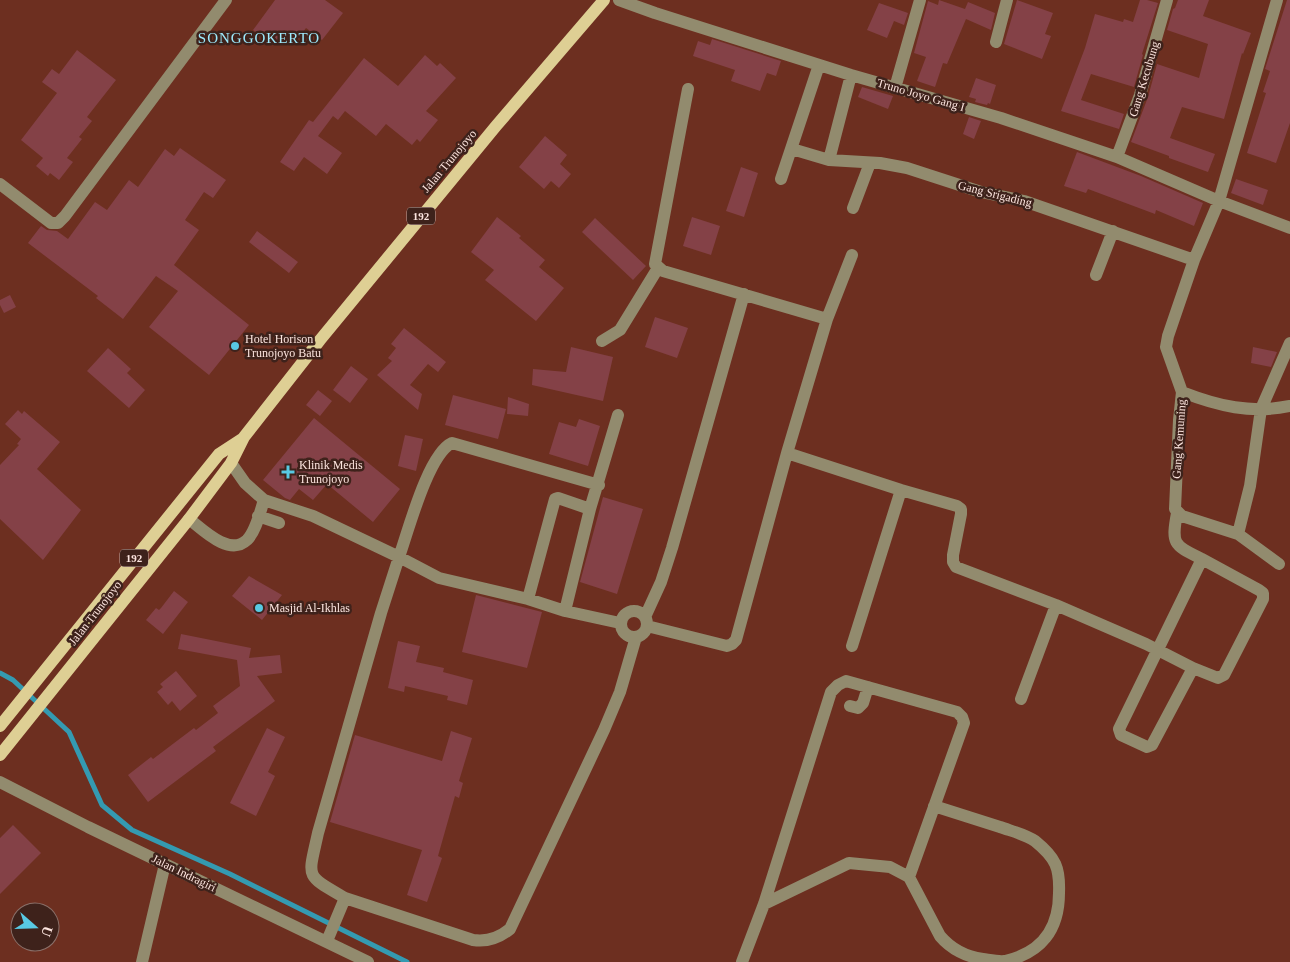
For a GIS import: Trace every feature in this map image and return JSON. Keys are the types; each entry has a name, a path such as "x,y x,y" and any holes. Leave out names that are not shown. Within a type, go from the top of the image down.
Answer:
{"main road":[{"name":"Jalan Trunojoyo","path":"0,755 189,518 231,463 244,437 320,340 435,199 604,0"},
{"name":"Jalan Trunojoyo","path":"0,726 220,454 244,437"}],"street":[{"path":"0,184 51,223 58,223 226,0"},
{"name":"Truno Joyo Gang I","path":"619,0 851,75 1001,118 1117,157 1220,201 1290,228"},
{"path":"895,88 920,0"},
{"path":"996,42 1007,0"},
{"name":"Gang Kecubung","path":"1117,157 1140,95 1167,0"},
{"name":"Gang Kemuning","path":"1202,559 1182,550 1173,534 1177,513 1175,509 1182,392 1166,347 1194,260 1220,201 1277,0"},
{"path":"781,180 819,65"},
{"path":"829,160 851,75"},
{"path":"602,341 620,330 658,268 656,264 688,89"},
{"name":"Gang Srigading","path":"792,149 829,160 906,168 981,192 1024,201 1194,260"},
{"path":"853,208 870,163"},
{"path":"1096,275 1113,231"},
{"path":"744,294 670,555 646,622 644,633 636,638 628,637 622,631 620,622 624,615 631,611 639,612 646,622 727,646 736,640 787,453 827,318 852,256"},
{"path":"658,268 827,318"},
{"path":"1238,534 1250,486 1260,409 1290,343"},
{"path":"1182,392 1213,404 1242,409 1290,406"},
{"path":"565,611 590,509 599,485 618,415"},
{"path":"599,485 452,443 445,449 429,472 378,622 318,833 310,870 313,878 344,900 473,940 483,941 504,935 510,929 604,730 620,692 636,638"},
{"path":"787,453 900,490 957,506 961,509 962,514 952,555 956,567 1056,605 1146,644 1158,650 1193,668 1218,678 1224,675 1264,597 1259,590 1202,559 1158,650 1119,729 1121,735 1150,747 1193,668"},
{"path":"231,463 246,483 264,500 313,516 439,578 528,599 565,611 620,622"},
{"path":"852,646 900,490"},
{"path":"528,599 555,499 558,498 590,509"},
{"path":"189,518 208,535 221,543 240,544 247,540 264,500"},
{"path":"1177,513 1238,534 1279,564"},
{"path":"258,516 279,523"},
{"path":"1021,699 1056,605"},
{"path":"742,962 764,904 831,692 846,680 957,712 962,717 964,723 909,877"},
{"path":"850,706 858,708 863,703 868,687"},
{"name":"Jalan Indragiri","path":"0,782 165,864 328,935 368,962"},
{"path":"764,904 849,863 890,867 909,877 940,936 968,960 1004,962 1030,952 1041,944 1053,928 1059,910 1060,875 1053,859 1034,840 934,806"},
{"path":"142,962 165,864"},
{"path":"328,935 344,900"}],"building":[{"path":"275,0 325,0 343,13 322,40 306,28 297,40 284,30 273,45 253,30"},
{"path":"939,0 965,9 968,2 995,13 991,30 966,19 947,64 943,63 935,87 917,81 926,57 914,53 928,1 938,5"},
{"path":"1017,0 1053,13 1045,34 1051,36 1042,59 1004,44"},
{"path":"1140,0 1158,3 1134,87 1091,74 1081,100 1124,114 1119,129 1061,111 1085,48 1095,14 1123,22 1124,19 1133,22"},
{"path":"1178,0 1209,0 1203,16 1251,33 1242,53 1224,119 1182,107 1170,138 1215,154 1208,172 1131,142 1148,97 1157,64 1199,78 1208,44 1167,30 1173,9"},
{"path":"1287,0 1290,0 1290,123 1276,163 1247,153 1266,93 1263,92 1270,71 1265,69"},
{"path":"879,3 908,13 904,25 894,21 887,38 867,30"},
{"path":"712,39 781,61 776,76 767,73 760,91 731,81 735,70 693,56 698,41 710,45"},
{"path":"77,50 116,80 87,117 92,121 79,137 82,139 67,158 73,162 59,180 50,173 48,176 36,166 43,158 21,140 57,93 42,82 52,69 59,74"},
{"path":"425,55 437,66 440,63 456,78 426,111 438,120 420,142 417,139 412,145 386,124 376,136 345,111 338,120 333,116 318,136 342,153 327,174 304,157 294,171 280,162 309,120 313,122 364,58 398,86"},
{"path":"976,78 996,85 990,104 975,102 976,99 969,97"},
{"path":"862,87 893,96 888,109 858,97"},
{"path":"969,117 981,121 974,139 963,134"},
{"path":"545,136 567,155 560,164 571,174 559,188 551,181 544,189 519,167"},
{"path":"180,148 226,180 213,198 204,192 185,220 199,230 174,265 249,325 209,375 149,327 178,291 156,276 123,319 96,298 98,296 28,243 41,226 47,230 57,231 68,239 95,202 107,210 129,180 138,187 165,149 174,156"},
{"path":"1077,152 1141,176 1203,203 1194,226 1156,210 1155,214 1088,189 1086,193 1064,186"},
{"path":"741,167 758,173 744,217 726,211"},
{"path":"1236,179 1268,190 1263,205 1231,193"},
{"path":"497,217 521,236 519,238 545,260 539,267 564,288 536,321 485,280 494,270 471,252"},
{"path":"692,217 720,226 711,255 683,246"},
{"path":"595,218 646,266 633,280 582,232"},
{"path":"257,231 298,262 289,273 249,242"},
{"path":"10,295 16,307 4,313 0,300"},
{"path":"655,317 688,328 677,358 645,347"},
{"path":"404,328 446,362 438,372 428,364 410,385 422,394 418,410 377,375 392,361 388,358 396,348 391,344"},
{"path":"571,347 613,357 603,401 532,385 533,369 566,372"},
{"path":"1253,347 1277,352 1271,367 1251,363"},
{"path":"108,348 131,369 127,373 145,390 129,408 87,371"},
{"path":"351,366 368,379 350,403 333,390"},
{"path":"318,390 332,401 320,416 306,405"},
{"path":"453,395 506,409 498,439 445,425"},
{"path":"508,397 529,404 528,416 507,414"},
{"path":"18,410 22,414 24,411 60,442 37,469 81,510 43,560 0,519 0,465 19,445 17,444 21,439 5,424"},
{"path":"314,418 400,489 373,522 327,484 313,500 299,489 290,500 263,480"},
{"path":"579,419 600,426 588,466 549,454 559,422 576,427"},
{"path":"405,435 423,439 416,471 398,466"},
{"path":"603,497 643,509 617,594 580,582"},
{"name":"Masjid Al-Ikhlas","path":"249,576 282,595 262,620 232,596"},
{"path":"174,591 188,602 163,634 146,620 156,608 159,610 161,608"},
{"path":"476,595 542,612 527,668 462,652"},
{"path":"181,634 251,648 249,658 280,655 282,673 257,676 275,701 213,747 216,751 148,802 128,775 151,757 153,759 194,728 196,730 218,713 213,706 240,686 237,660 178,649"},
{"path":"398,641 420,646 416,662 444,668 443,672 473,680 467,705 447,700 448,696 405,686 404,692 388,688"},
{"path":"176,671 197,696 180,711 172,701 168,705 157,692 163,687 160,684"},
{"path":"267,728 285,737 268,772 275,776 256,816 230,803"},
{"path":"451,731 472,738 459,781 463,783 459,798 455,796 438,856 442,858 427,902 407,895 422,850 330,822 355,735 442,761"},
{"path":"13,825 41,853 0,894 0,838"}],"waterway":[{"path":"0,673 13,680 69,732 102,805 132,830 230,874 407,962"}],"place":[{"name":"Hotel Horison Trunojoyo Batu","path":"235,346"},
{"name":"Klinik Medis Trunojoyo","path":"288,472"},
{"name":"Masjid Al-Ikhlas","path":"259,608"}],"district":[{"name":"SONGGOKERTO","path":"259,38"}]}
